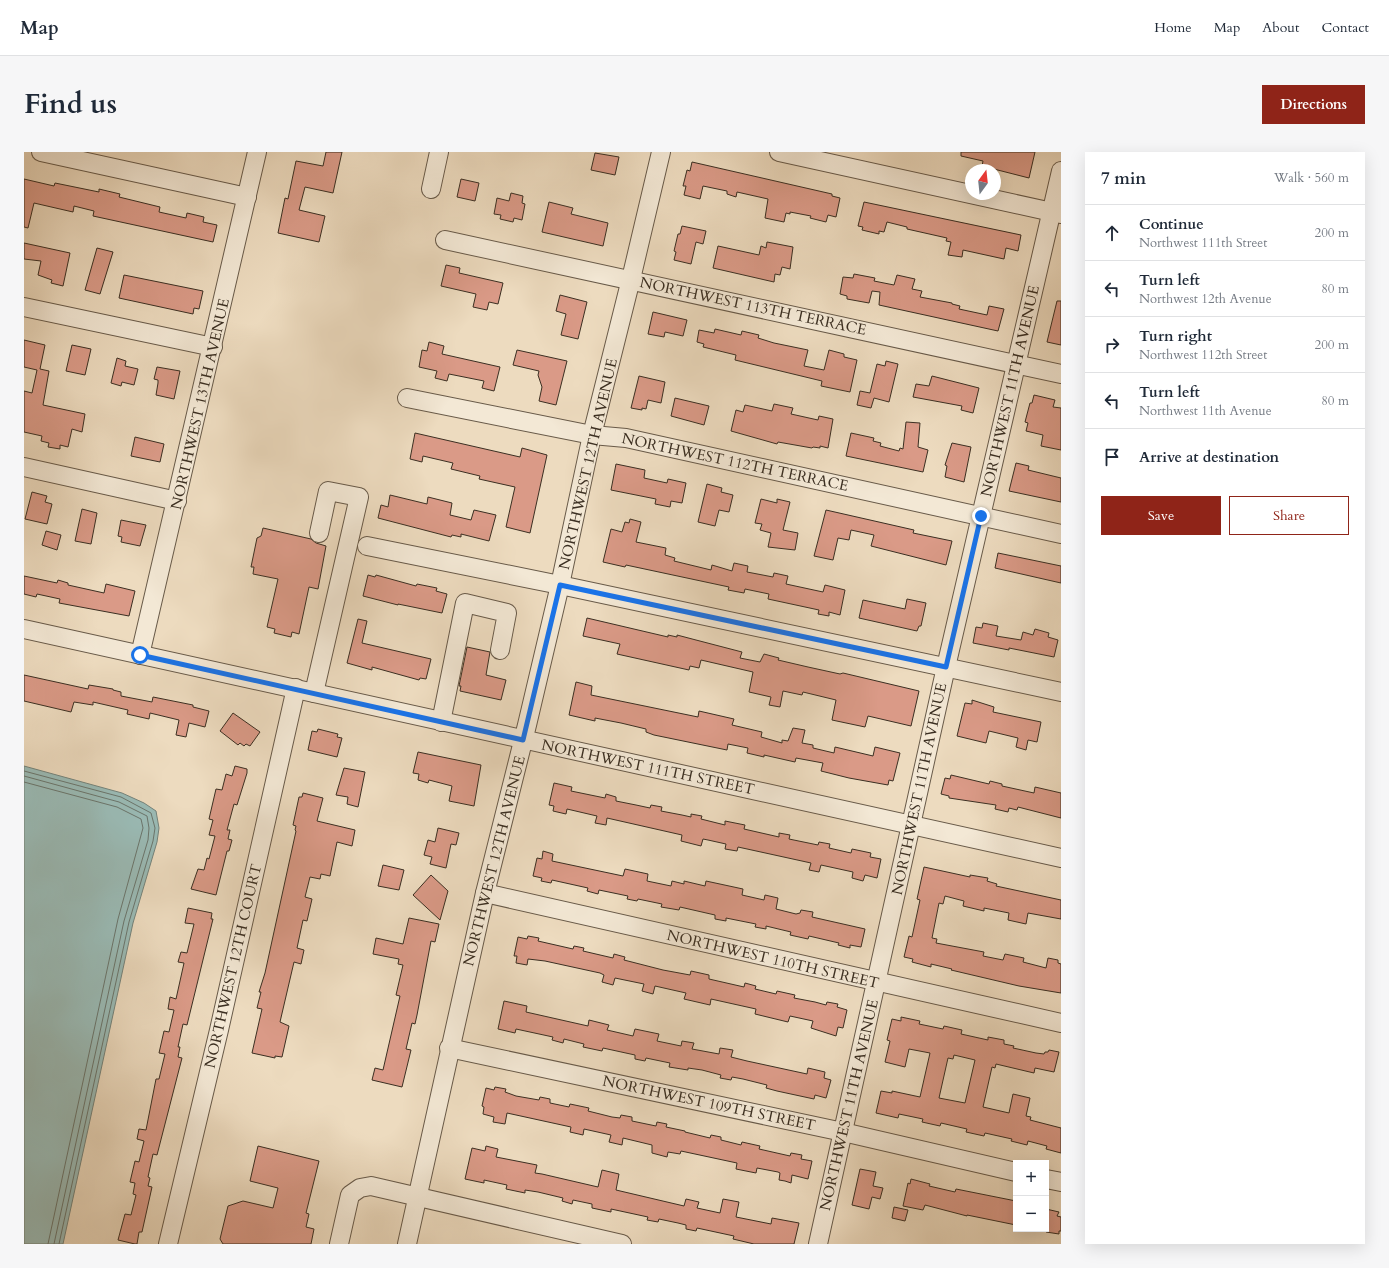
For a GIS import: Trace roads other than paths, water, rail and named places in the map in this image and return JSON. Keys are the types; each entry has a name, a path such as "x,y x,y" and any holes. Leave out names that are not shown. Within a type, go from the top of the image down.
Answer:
{"street":[{"path":"41,152 247,197"},
{"name":"NORTHWEST 13TH AVENUE","path":"140,655 213,347 257,152"},
{"path":"430,188 439,152"},
{"name":"NORTHWEST 12TH AVENUE","path":"407,1244 449,1048 485,893 560,585 592,435 661,152"},
{"path":"779,152 1056,213"},
{"name":"NORTHWEST 11TH AVENUE","path":"818,1244 946,667 1016,364 1056,213 1061,171"},
{"name":"NORTHWEST 113TH TERRACE","path":"445,240 631,279 1061,374"},
{"path":"24,307 213,347"},
{"name":"NORTHWEST 112TH TERRACE","path":"407,398 592,435 626,438 1061,534"},
{"path":"24,468 177,501"},
{"path":"314,692 359,497 328,491 319,533"},
{"path":"366,546 560,585 1061,692"},
{"path":"440,722 465,604 507,613 500,650"},
{"name":"NORTHWEST 111TH STREET","path":"24,629 1061,858"},
{"name":"NORTHWEST 12TH COURT","path":"168,1244 221,1022 296,688"},
{"name":"NORTHWEST 110TH STREET","path":"485,893 1061,1023"},
{"name":"NORTHWEST 109TH STREET","path":"449,1048 843,1132 1013,1171"},
{"path":"1049,1180 1061,1182"},
{"path":"339,1244 350,1195 360,1188 371,1186 417,1198 622,1244"}],"water":[{"path":"24,766 122,793 144,803 156,811 159,828 157,842 133,923 63,1244 24,1244"}]}
